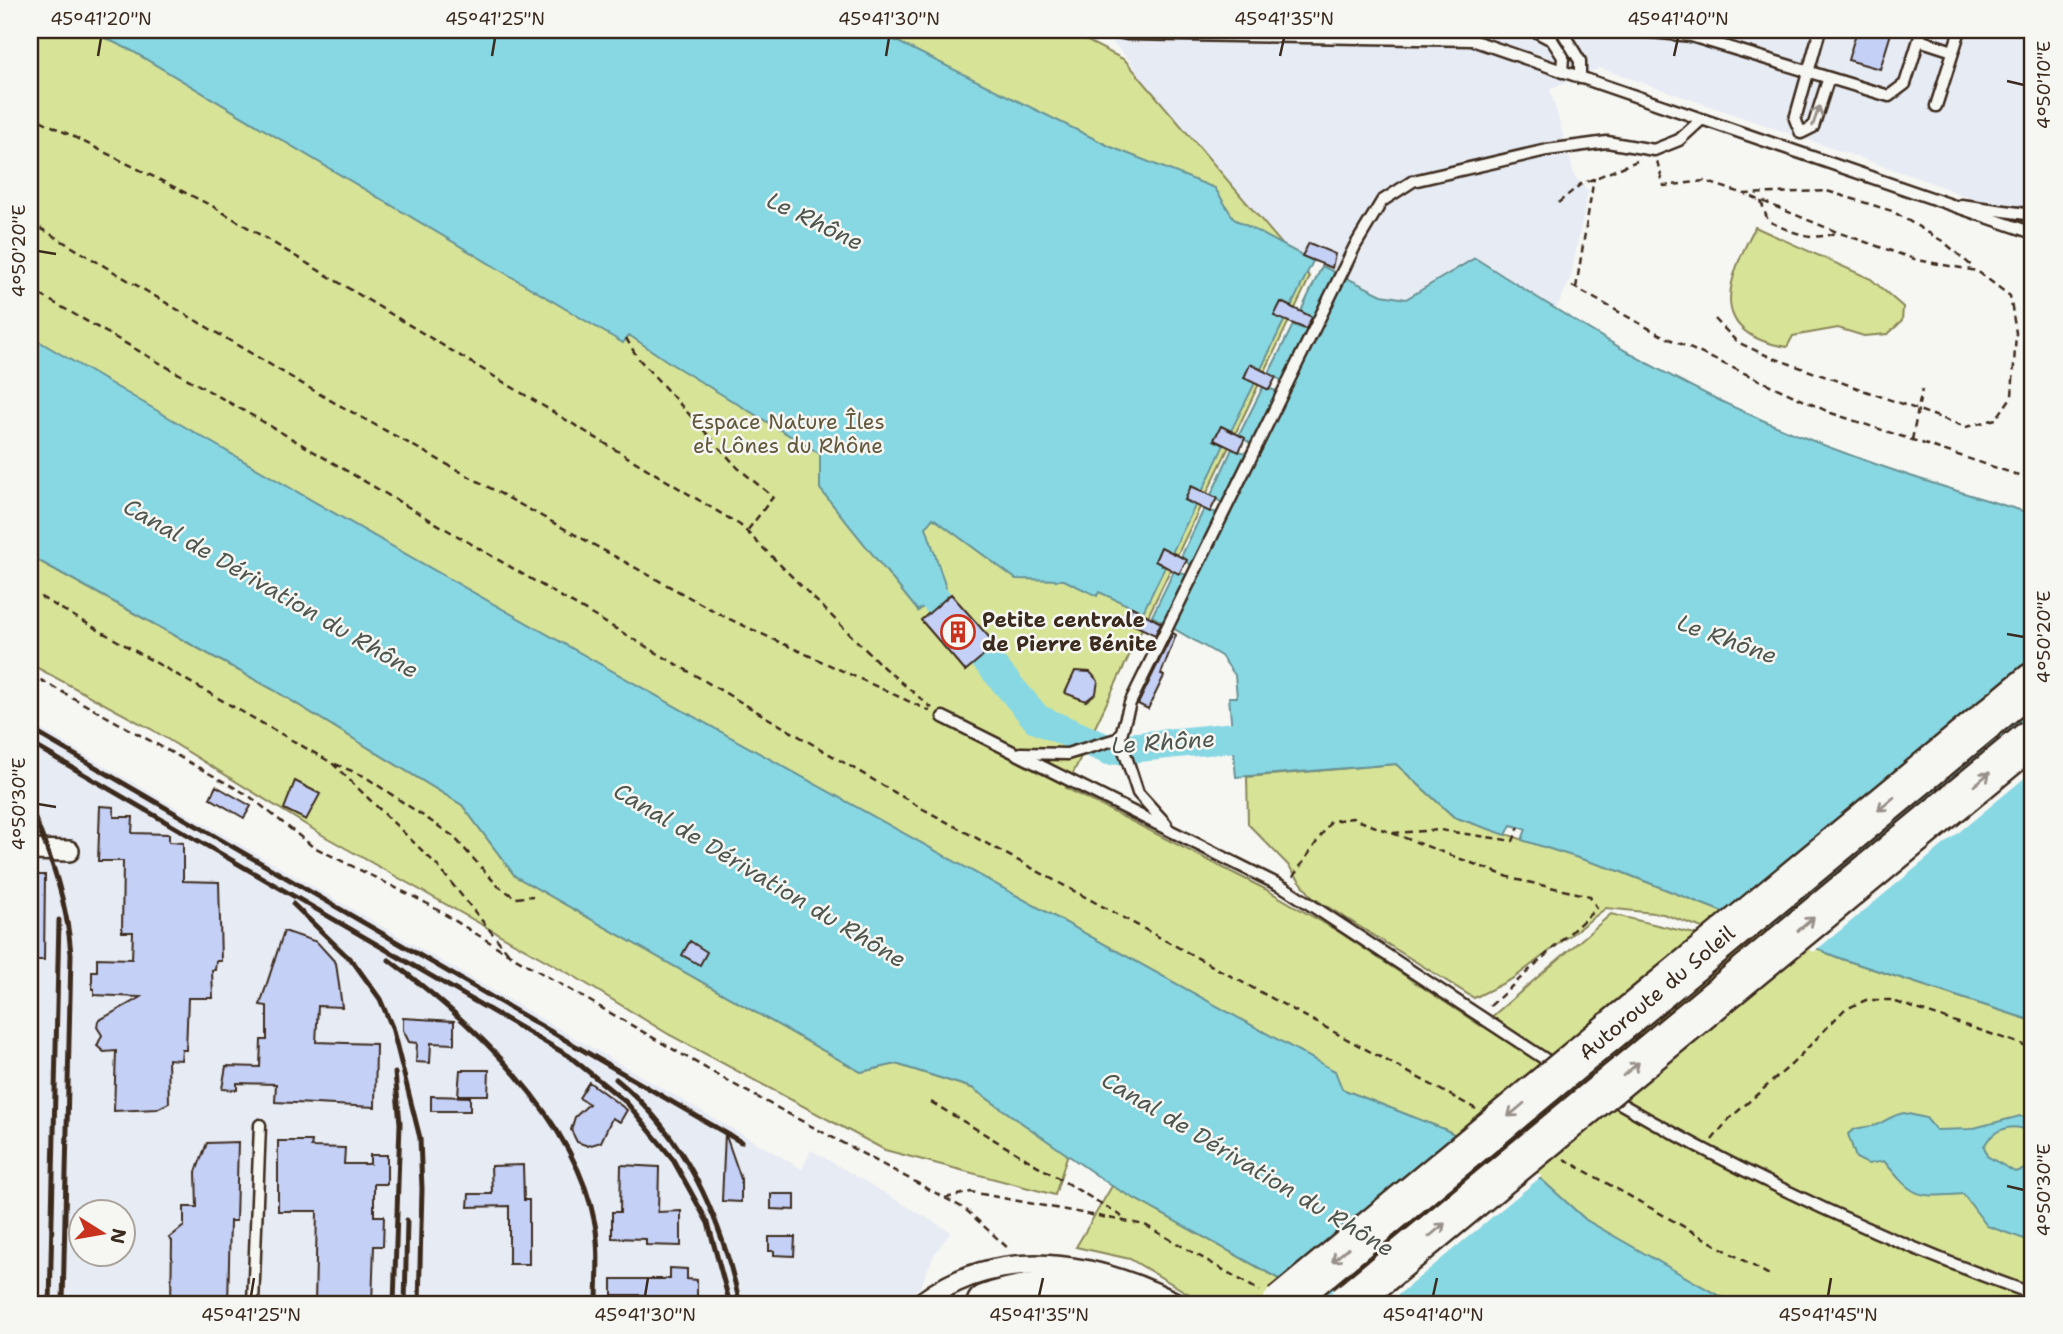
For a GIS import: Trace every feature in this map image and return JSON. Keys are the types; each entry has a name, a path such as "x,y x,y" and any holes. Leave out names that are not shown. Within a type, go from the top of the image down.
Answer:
{"highway":[{"name":"Autoroute du Soleil","path":"1270,1298 2033,682"},
{"name":"Autoroute du Soleil","path":"1346,1304 2033,737"},
{"path":"986,1304 1024,1293 1057,1291 1092,1295 1122,1304"}],"street":[{"path":"30,850 69,851"},
{"path":"920,1304 963,1280 1027,1265 1070,1266 1107,1273 1178,1304"}],"lane":[{"path":"1109,30 1126,34 1277,39 1472,40 1939,203 2033,233"},
{"path":"1533,30 1552,40 1563,57 1562,72"},
{"path":"1561,30 1580,61 1580,78"},
{"path":"1632,30 1691,36 1889,96 1898,92 1905,84 1921,35 1954,51"},
{"path":"1795,152 1801,133 1795,119 1820,30"},
{"path":"1936,106 1960,30"},
{"path":"1801,133 1813,127 1828,79"},
{"path":"1171,830 1138,793 1120,738 1130,703 1355,246 1382,201 1413,181 1547,150 1607,142 1654,150 1679,141 1702,119"},
{"path":"1939,203 2033,215"},
{"path":"943,717 1285,888 1576,1078"},
{"path":"1017,753 1067,754 1120,738"},
{"path":"1588,1085 1703,1151 1869,1230 1952,1265 2033,1294"},
{"path":"253,1304 260,1125"}],"path":[{"path":"30,115 214,207 747,531 884,668 943,717"},
{"path":"1558,203 1581,184 1633,163 1654,150 1664,186 1704,181 1917,260 1977,271"},
{"path":"1594,178 1574,287 1658,334 1819,408 2033,480"},
{"path":"1715,319 1737,342 1768,356 1966,427 1996,419 2012,396 2016,333 2010,296 1944,242 1892,211 1828,191 1745,194"},
{"path":"1761,201 1768,222 1795,234 1828,236 1837,232"},
{"path":"30,222 328,398 727,618 943,717"},
{"path":"30,289 260,420 923,809 1480,1111"},
{"path":"626,338 637,357 738,468 772,497 747,531"},
{"path":"1912,440 1922,389"},
{"path":"30,591 332,763 364,776 453,836 498,886 516,898 533,896"},
{"path":"30,674 248,795 312,845 429,904 512,956 733,1084 965,1209 1027,1265"},
{"path":"332,763 436,864 512,956"},
{"path":"1285,888 1331,821 1352,818 1514,878 1590,897 1597,908 1552,953 1480,1015"},
{"path":"1389,833 1440,830 1513,841 1519,827"},
{"path":"1703,1151 1729,1119 1792,1064 1844,1010 1867,1000 1890,1000 2033,1048"},
{"path":"931,1102 1120,1215 1124,1220"},
{"path":"1565,1159 1772,1276"},
{"path":"945,1198 971,1192 1145,1225 1270,1298"}],"shaded area":[{"path":"1101,30 2033,30 2033,225 1938,185 1600,68 1550,89 1575,177 1588,191 1570,280 1556,309 1475,258 1406,299 1383,295 1234,219 1130,61"},
{"path":"30,723 802,1169 811,1150 951,1232 935,1253 920,1287 897,1304 30,1304"}],"green space":[{"name":"Espace Nature Îles et Lônes du Rhône","path":"30,30 1066,30 1125,60 1310,277 1066,788 1265,889 1339,932 1481,1026 1611,914 1771,952 1663,914 1606,908 1514,978 1474,998 1312,897 1288,865 1248,824 1247,777 1396,764 1454,817 1619,871 1842,959 2033,1021 2033,1304 1733,1304 1725,1301 1586,1220 1542,1180 1446,1130 1342,1089 1334,1071 1015,895 30,470"},
{"path":"1755,227 1871,279 1903,307 1902,321 1888,334 1864,336 1838,328 1793,336 1787,347 1761,340 1744,330 1734,318 1730,302 1731,285"},
{"path":"30,556 274,690 462,805 515,876 861,1072 896,1064 972,1088 1068,1153 1055,1195 885,1150 668,1034 577,978 324,836 151,729 30,664"},
{"path":"1112,1186 1324,1304 1206,1304 1130,1259 1076,1247"}],"water":[{"path":"88,30 874,30 1111,147 1215,188 1234,219 1313,261 1291,307 1281,302 1275,315 1284,321 1261,369 1250,365 1244,377 1255,383 1231,431 1221,426 1214,439 1224,445 1202,492 1185,500 1195,506 1172,553 1161,548 1155,561 1165,567 1143,612 1099,592 1097,596 1064,580 1016,579 933,518 926,527 946,588 918,611 820,489 820,454 673,365 629,335 623,343 132,51"},
{"path":"1475,258 1639,359 1707,395 1777,427 1886,468 2033,514 2033,1021 1842,959 1619,871 1522,840 1526,829 1511,825 1506,835 1454,817 1396,764 1236,777 1229,697 1237,697 1235,675 1221,656 1152,616 1174,571 1187,575 1191,565 1181,557 1204,509 1217,513 1222,503 1211,495 1232,449 1246,453 1251,444 1239,435 1263,387 1277,391 1282,381 1269,373 1293,325 1307,330 1312,319 1301,311 1322,266 1382,295 1406,299"},
{"name":"Canal de Dérivation du Rhône","path":"30,336 516,617 1335,1071 1342,1089 1446,1130 1542,1180 1586,1220 1733,1304 1324,1304 1112,1186 972,1088 896,1064 861,1072 515,876 462,805 274,690 30,556"},
{"path":"1904,1113 1926,1118 1936,1130 1970,1129 2020,1116 2033,1120 2033,1134 2019,1128 2006,1128 1993,1135 1984,1146 1987,1156 2015,1172 2026,1169 2033,1162 2033,1239 2027,1240 1987,1226 1963,1194 1918,1193 1903,1183 1884,1161 1868,1164 1856,1158 1848,1134 1854,1129 1876,1125"}],"pier":[{"path":"2033,717 2033,771 1814,952 1770,934"},
{"path":"1501,1155 1542,1176 1387,1304 1320,1304"}],"building":[{"path":"1857,30 1892,30 1880,69 1848,60"},
{"path":"1309,243 1335,254 1332,268 1302,256"},
{"path":"1281,302 1312,317 1306,329 1274,316"},
{"path":"1250,364 1276,377 1269,390 1244,378"},
{"path":"1221,426 1245,438 1239,452 1214,440"},
{"path":"1191,486 1217,498 1210,512 1185,500"},
{"path":"1161,547 1187,560 1179,574 1155,561"},
{"name":"Petite centrale de Pierre Bénite","path":"951,594 996,645 965,671 921,620"},
{"path":"1132,607 1161,623 1155,635 1126,621"},
{"path":"1173,633 1176,635 1161,674 1164,676 1148,709 1138,704"},
{"path":"1075,671 1090,672 1098,681 1096,693 1086,701 1065,693"},
{"path":"295,781 320,794 306,820 284,809"},
{"path":"216,786 251,806 244,818 210,798"},
{"path":"100,806 114,807 114,817 133,817 132,833 169,834 169,842 183,843 183,881 219,882 221,961 216,961 215,970 212,970 213,998 188,998 186,1050 182,1050 181,1060 168,1059 169,1103 157,1109 114,1111 116,1051 104,1052 97,1046 102,1035 97,1027 98,1021 141,997 94,995 92,989 92,971 97,971 97,958 132,959 133,932 122,932 123,861 98,861"},
{"path":"30,875 45,875 44,960 30,960"},
{"path":"284,931 317,942 336,963 342,1007 318,1006 316,1042 376,1044 375,1107 275,1102 276,1084 237,1083 237,1090 222,1089 226,1066 260,1067 261,1040 267,1040 267,1006 260,1005"},
{"path":"690,941 707,952 700,965 682,955"},
{"path":"403,1018 454,1021 454,1044 431,1043 430,1063 416,1062 417,1043 409,1042 403,1030"},
{"path":"460,1070 489,1070 488,1095 458,1095"},
{"path":"589,1082 627,1110 620,1122 612,1118 601,1142 588,1146 577,1142 571,1130 575,1117 589,1104 579,1098"},
{"path":"431,1096 470,1097 470,1111 431,1111"},
{"path":"725,1133 741,1179 741,1202 722,1201"},
{"path":"278,1141 312,1141 311,1147 345,1148 344,1164 370,1164 370,1155 387,1155 387,1184 374,1184 374,1216 384,1216 383,1246 374,1246 372,1304 315,1304 317,1211 278,1211"},
{"path":"238,1142 236,1221 230,1221 228,1304 171,1304 172,1241 169,1238 184,1226 184,1207 197,1207 196,1172 207,1143"},
{"path":"523,1165 524,1200 529,1200 529,1264 509,1264 509,1206 468,1207 469,1194 492,1194 491,1166"},
{"path":"621,1165 659,1167 658,1212 681,1211 681,1246 646,1245 646,1239 612,1238 612,1212 620,1212"},
{"path":"771,1194 795,1194 795,1210 771,1209"},
{"path":"769,1237 795,1237 794,1256 774,1255 774,1251 769,1251"},
{"path":"670,1268 687,1269 687,1279 697,1280 697,1304 644,1304 644,1295 612,1295 612,1279 670,1279"}],"waterway":[{"name":"Le Rhône","path":"908,567 1037,719 1109,750 1255,735 1268,726"}],"railway":[{"path":"30,729 741,1142"},
{"path":"30,743 569,1056 627,1103 672,1158 708,1223 730,1304"},
{"path":"30,807 57,879 66,915 71,954 63,1304"},
{"path":"293,904 354,963 380,999 392,1027 420,1138 422,1189 419,1304"},
{"path":"50,1304 59,920"},
{"path":"389,960 485,1042 516,1075 543,1110 566,1147 584,1185 597,1234 597,1304"},
{"path":"394,1304 400,1123 395,1073"},
{"path":"616,1079 662,1126 697,1181 722,1241 740,1304"},
{"path":"405,1304 407,1220"}],"place":[{"name":"Petite centrale de Pierre Bénite","path":"958,632"}]}
